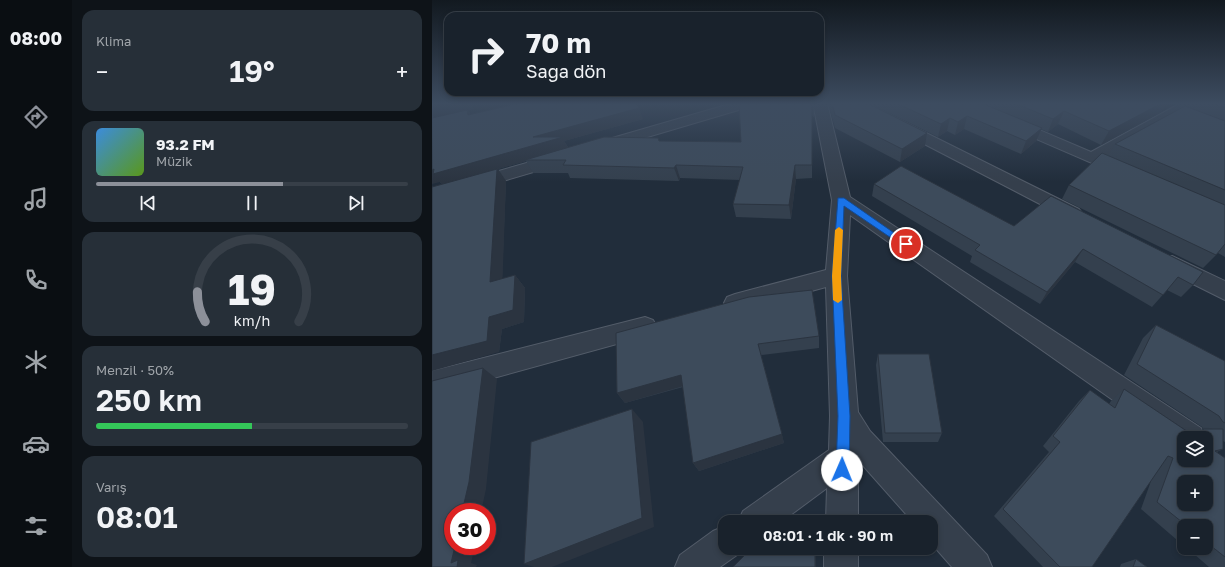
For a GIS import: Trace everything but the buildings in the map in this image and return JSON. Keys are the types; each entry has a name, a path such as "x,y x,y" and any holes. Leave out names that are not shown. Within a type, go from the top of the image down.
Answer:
{"street":[{"path":"432,196 658,129"},
{"path":"826,129 841,200 836,276 844,416 842,515"},
{"path":"908,129 1090,222"},
{"path":"1028,129 1139,176 1097,155 1038,129"},
{"path":"1097,155 1136,129"},
{"path":"841,200 1181,431"},
{"path":"1154,255 1225,291"},
{"path":"714,308 836,276"},
{"path":"432,383 668,321"},
{"path":"844,416 860,441 975,567"},
{"path":"764,515 843,458"},
{"path":"692,567 718,548"},
{"path":"841,555 841,567"}],"slow traffic":[{"path":"838,300 836,276 839,230"}],"route":[{"path":"842,470 844,416 836,276 841,200 906,244"}]}
